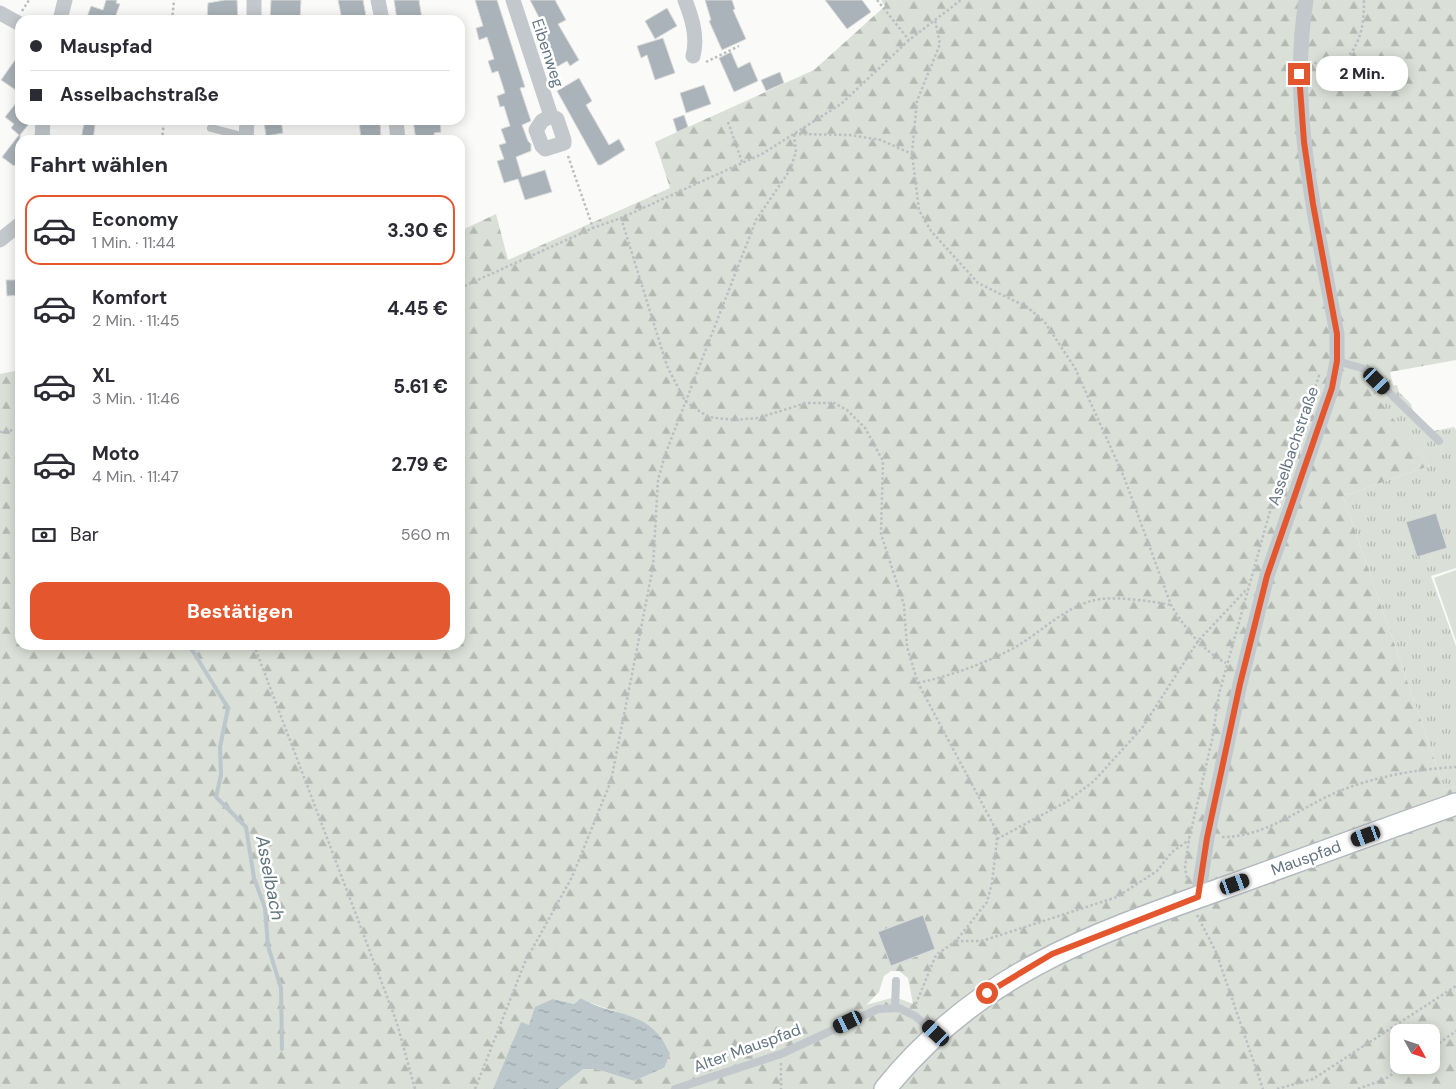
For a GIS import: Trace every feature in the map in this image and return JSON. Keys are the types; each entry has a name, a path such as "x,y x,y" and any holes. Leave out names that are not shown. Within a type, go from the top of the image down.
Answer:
{"street":[{"path":"61,15 65,0"},
{"path":"254,0 254,15"},
{"path":"378,0 381,15"},
{"name":"Eibenweg","path":"513,0 551,116 558,119 564,144"},
{"path":"685,0 694,28 699,59"},
{"name":"Asselbachstraße","path":"1198,897 1207,838 1240,684 1267,576 1332,388 1330,363 1337,334 1313,204 1304,142 1300,63 1306,0"},
{"path":"0,13 15,21"},
{"path":"551,116 542,121 536,130 542,146 549,149 564,144"},
{"path":"0,240 15,228"},
{"name":"Mauspfad","path":"885,1089 936,1033 987,993 1052,954 1198,897 1456,804"}],"lane":[{"path":"211,128 233,135"},
{"path":"1330,363 1365,369 1439,441"},
{"path":"896,981 895,1007 911,1014 936,1033"},
{"name":"Alter Mauspfad","path":"675,1089 781,1054 865,1014 878,1009 895,1007"}],"path":[{"path":"172,15 174,0"},
{"path":"877,0 909,40"},
{"path":"1300,63 1342,64 1357,44 1365,18 1364,0"},
{"path":"465,286 762,154 841,104 909,40 959,1"},
{"path":"935,20 940,44 917,101 912,154 920,210 931,231 978,283 1027,307 1044,321 1074,368 1124,477 1171,605 1182,624 1198,641 1226,663"},
{"path":"699,59 739,46"},
{"path":"728,122 742,162"},
{"path":"794,134 858,136 881,140 912,154"},
{"path":"475,1089 525,962 572,877 611,781 653,567 658,480 685,401 756,220 790,170 796,152 794,134"},
{"path":"564,144 593,228"},
{"path":"621,218 667,366 685,401 708,417 734,420 758,418 806,404 834,403 847,410 865,428 882,461 881,534 904,606 907,647 918,683 993,824 997,838 992,883 987,902 956,941 936,954 911,1014"},
{"path":"1263,1089 1216,952 1196,914 1198,897 1189,886 1186,860 1212,740 1219,694 1226,663 1238,628 1246,590 1272,504 1330,363"},
{"path":"0,432 15,430"},
{"path":"997,838 1066,802 1094,781 1142,728 1198,641 1246,590"},
{"path":"918,683 947,677 1012,649 1068,610 1092,600 1150,601 1171,605"},
{"path":"256,650 397,1023 415,1089"},
{"path":"1277,1089 1313,1079 1456,986"},
{"path":"1440,1043 1456,1031"},
{"path":"781,1054 781,1089"},
{"path":"1358,1089 1385,1079 1392,1074"}],"green space":[{"path":"881,0 1456,0 1456,360 1390,372 1393,385 1397,385 1392,386 1389,372 1372,391 1429,466 1343,496 1445,790 1456,786 1456,1089 558,1089 582,1069 596,1069 634,1081 664,1068 634,1018 581,998 574,1004 553,999 529,1025 521,1023 493,1089 0,1089 0,374 15,371 15,650 465,650 465,229 496,214 508,260 670,188 655,142 814,70 885,6","holes":["891,971 899,971 908,978 913,1004 895,997 866,1005 879,992 884,976"]},
{"path":"1389,371 1392,386 1397,385 1399,392 1411,404 1413,412 1434,432 1454,428 1456,430 1456,568 1431,576 1456,646 1456,786 1445,790 1343,496 1429,466 1371,391"},
{"path":"1413,412 1434,431 1454,427 1456,430 1454,428 1434,432"},
{"path":"1456,570 1456,641 1434,578"}],"water":[{"path":"581,998 599,1007 629,1016 647,1024 660,1036 670,1054 664,1068 634,1081 596,1069 583,1069 558,1089 493,1089 521,1022 529,1025 535,1007 553,999 574,1004"}],"building":[{"path":"106,0 117,0 116,3 120,4 116,15 88,15 91,6 103,10"},
{"path":"237,0 238,15 207,15 208,3"},
{"path":"271,0 301,0 300,15 270,15"},
{"path":"338,0 363,0 366,15 341,15"},
{"path":"394,0 419,0 421,15 396,15"},
{"path":"475,0 497,0 525,87 520,88 531,121 522,125 531,144 531,151 516,157 522,177 545,170 552,192 525,200 518,179 504,183 497,161 504,159 499,145 506,143 501,129 510,126 504,106 500,107 497,96 505,93 498,71 492,73 488,61 494,59 487,37 479,40 476,28 483,26"},
{"path":"530,0 555,0 566,20 558,24 579,60 570,66 567,61 555,68 539,35 546,31"},
{"path":"705,0 732,0 735,9 733,10 746,39 722,50 709,21 711,20"},
{"path":"825,0 862,0 871,12 847,29"},
{"path":"667,8 677,26 655,39 645,21"},
{"path":"663,38 675,73 655,80 647,55 641,58 637,46"},
{"path":"731,52 738,68 750,62 758,81 734,92 719,58"},
{"path":"15,60 15,90 1,80"},
{"path":"780,72 784,83 766,91 761,80"},
{"path":"579,78 592,101 586,105 609,145 619,139 625,150 601,165 598,165 557,91"},
{"path":"704,85 711,104 686,113 680,93"},
{"path":"15,104 15,125 28,125 19,135 11,128 14,124 5,117"},
{"path":"684,115 688,127 677,132 673,119"},
{"path":"84,125 95,125 94,135 82,135"},
{"path":"264,125 282,125 283,133 266,135"},
{"path":"360,125 380,125 381,135 360,135"},
{"path":"414,125 440,125 441,132 434,133 434,135 415,135"},
{"path":"15,140 15,165 14,166 2,157"},
{"path":"6,280 15,280 15,295 7,296"},
{"path":"1436,513 1447,548 1417,557 1406,522"},
{"path":"923,915 935,949 891,966 878,932"}],"waterway":[{"name":"Asselbach","path":"192,650 228,708 220,747 221,775 216,797 246,827 254,878 265,908 268,946 281,988 282,1049"}],"route":[{"path":"987,993 1052,954 1124,924 1198,897 1207,838 1240,684 1267,576 1332,388 1337,361 1337,334 1313,204 1304,142 1299,74"}]}
